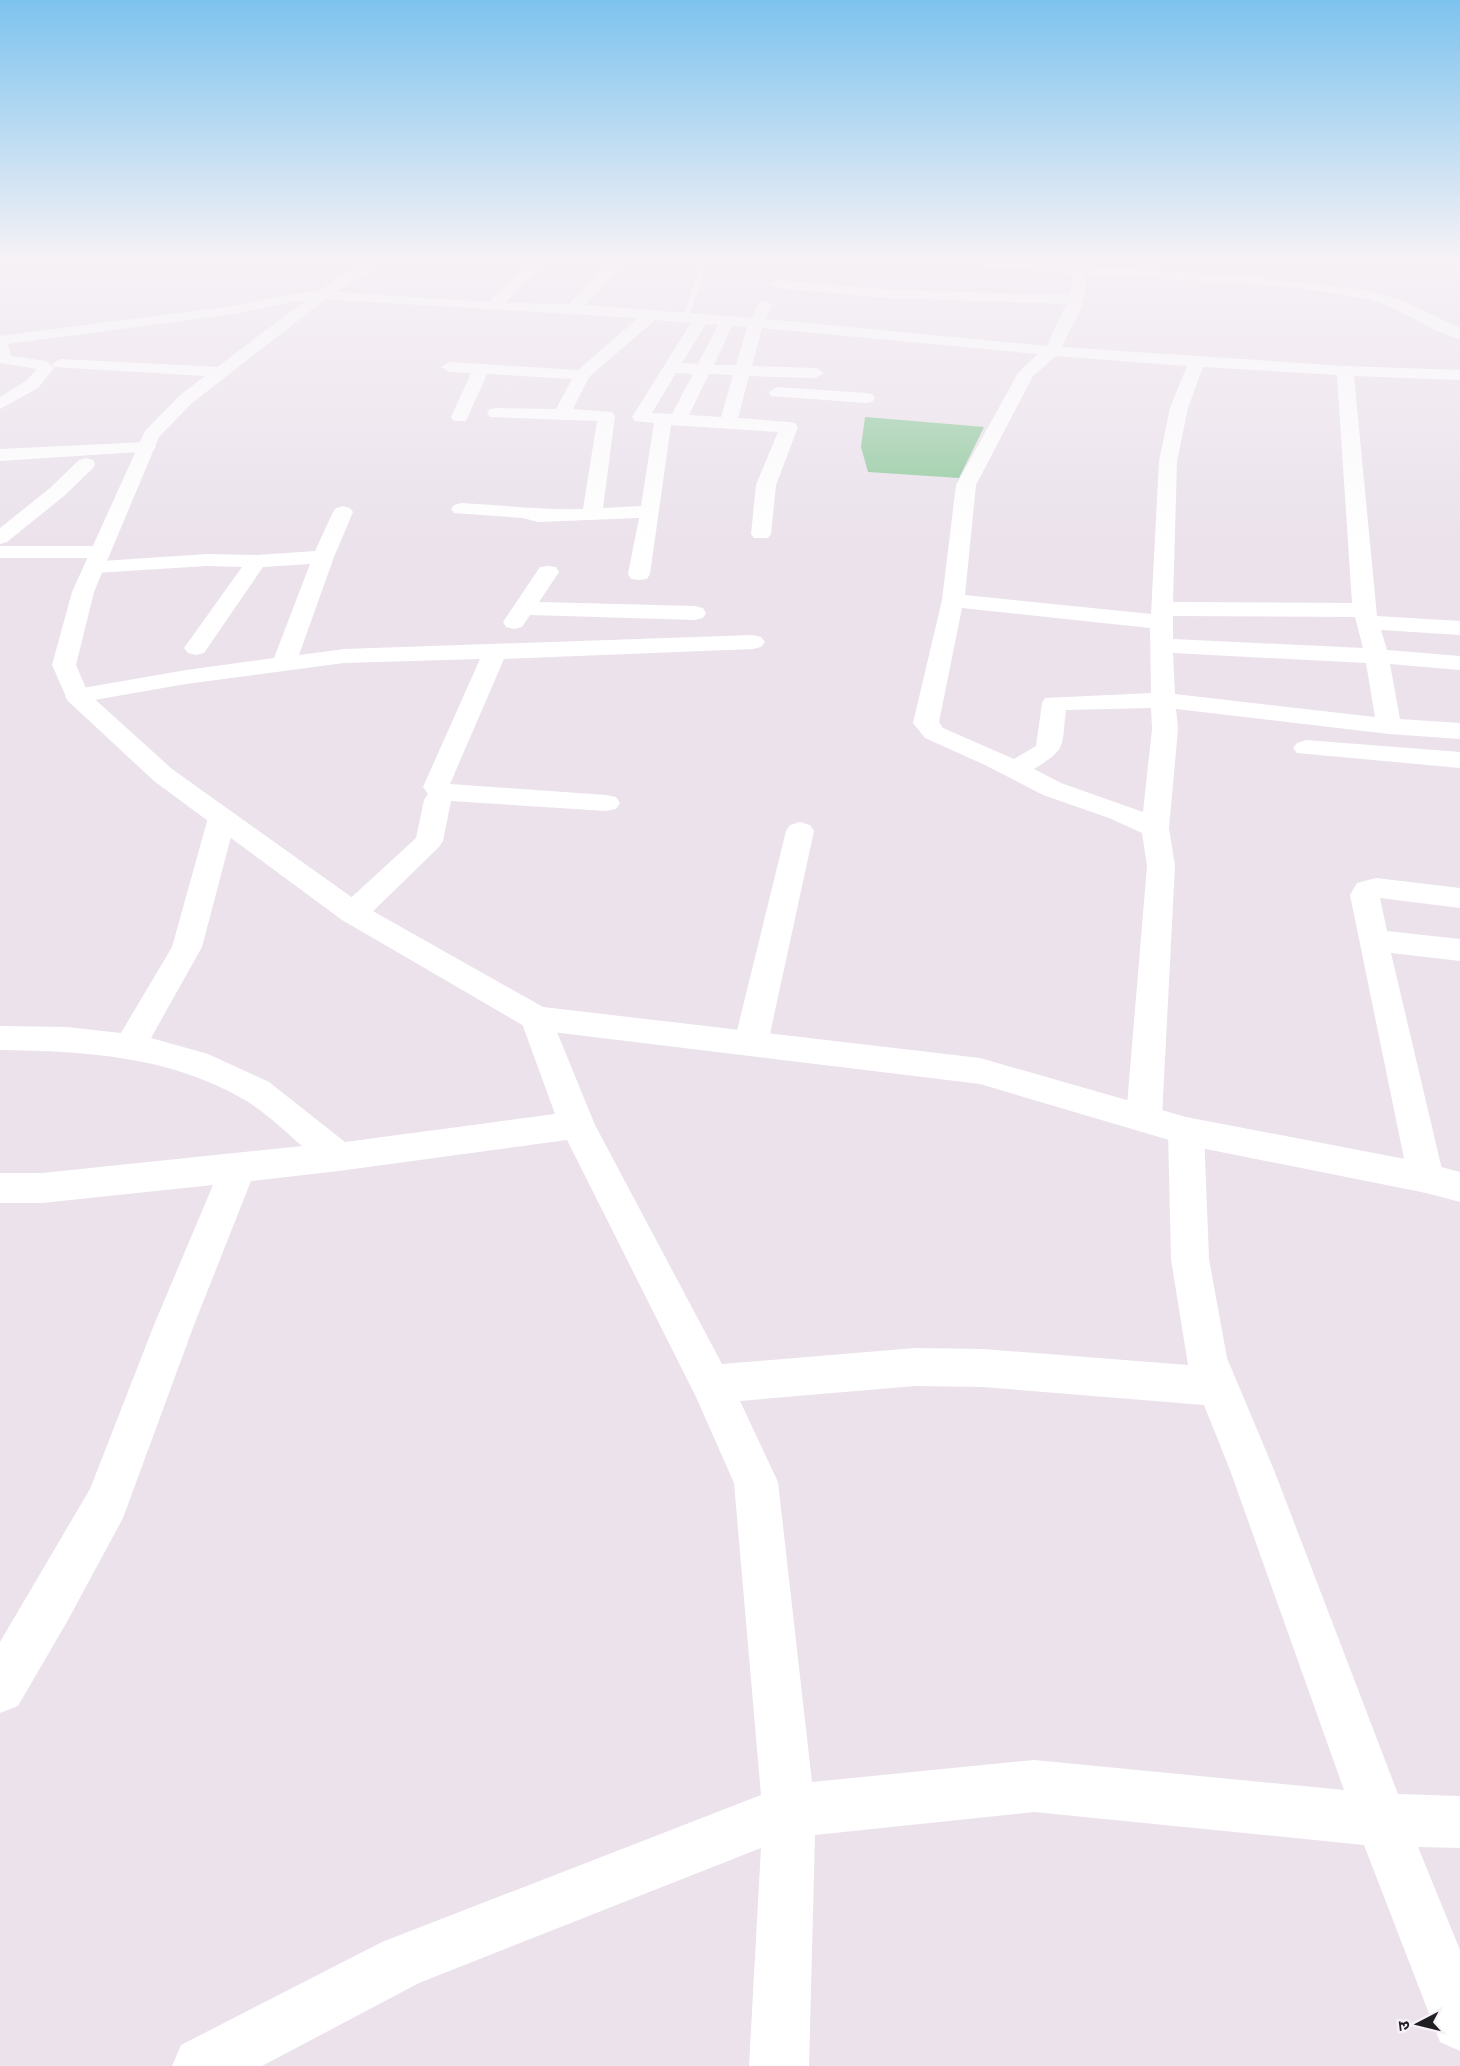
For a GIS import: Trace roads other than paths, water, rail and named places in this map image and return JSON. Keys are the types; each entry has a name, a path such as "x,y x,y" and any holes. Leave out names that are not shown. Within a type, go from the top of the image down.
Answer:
{"street":[{"path":"0,404 38,379 46,368 40,364 6,360 2,354"},
{"path":"244,354 186,399 152,435 83,592 64,665 77,696 164,774 353,913 536,1018 980,1071 1186,1131 1426,1178 1460,1187"},
{"path":"561,414 582,375 606,354"},
{"path":"641,417 677,354"},
{"path":"639,574 670,419 710,354"},
{"path":"728,423 748,354"},
{"path":"1048,354 1026,373 966,485 953,600 926,723 934,733 1052,789 1119,812 1155,828"},
{"path":"1097,354 1345,371 1460,375"},
{"path":"1143,1117 1161,866 1155,828 1165,729 1162,700 1162,625 1168,461 1179,408 1197,362"},
{"path":"60,364 221,372"},
{"path":"449,367 582,375"},
{"path":"671,368 816,373"},
{"path":"460,417 481,369"},
{"path":"1345,371 1365,616 1377,656 1389,726"},
{"path":"736,390 866,398"},
{"path":"761,534 766,485 804,394"},
{"path":"496,413 641,417 789,427"},
{"path":"592,515 606,416"},
{"path":"0,455 147,447"},
{"path":"5,529 57,492 86,464"},
{"path":"461,509 518,512 538,516 650,511"},
{"path":"284,664 323,557 344,512"},
{"path":"0,552 98,560 257,561 323,557"},
{"path":"196,648 257,561"},
{"path":"548,572 495,652 436,787 443,792 606,804"},
{"path":"953,600 1162,625 1377,656 1460,663"},
{"path":"523,608 695,613"},
{"path":"1162,625 1365,616 1460,628"},
{"path":"77,696 186,676 344,656 753,642"},
{"path":"1016,770 1048,749 1054,702 1162,700 1389,726 1460,731"},
{"path":"1306,748 1460,760"},
{"path":"353,913 429,841 438,800 443,792"},
{"path":"130,1046 187,947 222,818"},
{"path":"751,1043 800,831"},
{"path":"1426,1178 1372,940 1365,895 1367,890 1376,888 1460,898"},
{"path":"1372,940 1460,950"},
{"path":"536,1018 578,1125 711,1384 756,1482 789,1811 779,2066"},
{"path":"0,1038 85,1039 130,1046 213,1068 259,1092 339,1157"},
{"path":"0,1188 42,1188 339,1157 578,1125"},
{"path":"1186,1131 1190,1259 1206,1358 1252,1470 1381,1820 1460,2022"},
{"path":"0,1688 51,1603 106,1502 174,1325 238,1168"},
{"path":"711,1384 915,1367 983,1368 1218,1387"},
{"path":"202,2066 402,1962 789,1811 1034,1786 1381,1820 1460,1822"}]}
